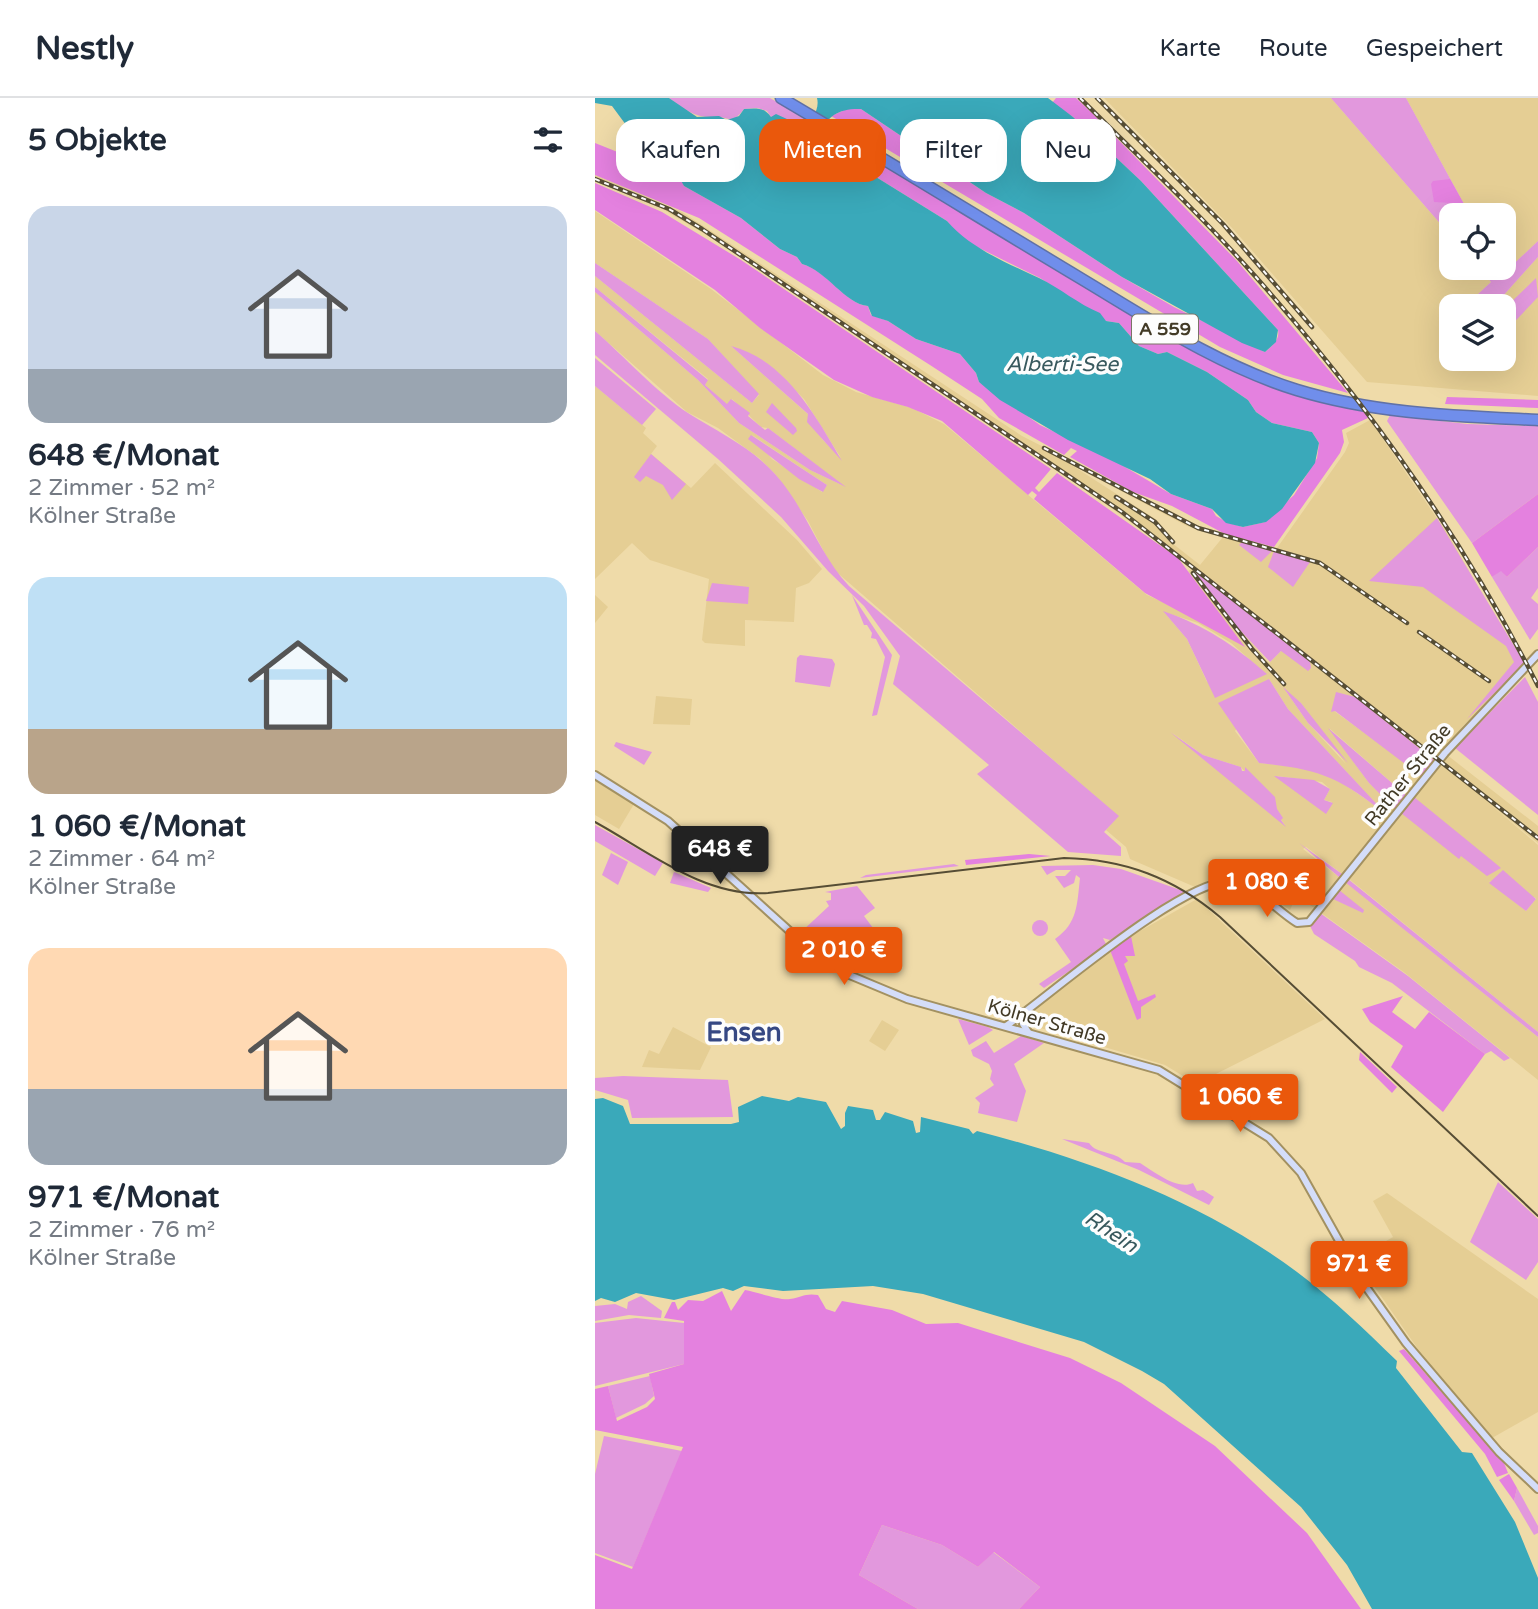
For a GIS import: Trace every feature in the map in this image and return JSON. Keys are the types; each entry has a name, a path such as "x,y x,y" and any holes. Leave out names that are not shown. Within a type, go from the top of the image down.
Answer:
{"highway":[{"name":"A 559","path":"781,98 822,119"},
{"name":"A 559","path":"793,98 807,110"},
{"name":"A 559","path":"886,157 1171,325 1243,363 1297,383 1373,402 1444,410 1538,414"},
{"name":"A 559","path":"886,158 1167,330 1240,368 1295,389 1373,408 1444,416 1538,420"}],"main road":[{"name":"Rather Straße","path":"1023,1012 1110,947 1208,884 1237,882 1297,923 1309,922 1445,752 1538,654"},
{"name":"Kölner Straße","path":"595,775 679,829 824,960 907,999 1159,1070 1269,1138 1301,1173 1361,1280 1425,1367 1499,1452 1538,1489"},
{"path":"1006,1026 1023,1012"},
{"path":"1023,1012 1023,1024 1028,1032"}],"shaded area":[{"path":"669,98 770,98 807,119 771,117 767,111 757,108 744,109 733,119 696,115"},
{"path":"1056,98 1076,98 1098,119 1075,119 1052,103"},
{"path":"1104,98 1331,98 1439,222 1439,280 1491,282 1478,294 1439,294 1439,371 1516,371 1516,294 1505,294 1538,257 1538,396 1367,382 1234,230"},
{"path":"1331,98 1406,98 1463,203 1439,203 1439,222"},
{"path":"1406,98 1538,98 1538,241 1516,262 1516,203 1463,203"},
{"path":"849,108 861,109 876,119 836,119 831,116"},
{"path":"886,126 900,135 900,157 886,149"},
{"path":"1116,137 1237,261 1348,393 1283,375 1220,347 942,182 970,182 1174,307 1265,352 1277,340 1278,330 1141,181 1116,157"},
{"path":"595,143 616,151 616,182 682,182 684,186 741,218 780,249 820,273 852,300 868,306 871,315 888,321 916,339 960,354 976,373 979,382 1040,425 1108,457 1171,494 1212,509 1216,516 1243,527 1265,522 1294,495 1317,458 1319,443 1312,432 1272,423 1256,412 1248,400 1207,372 1167,352 1158,354 1139,346 1119,323 1106,321 1040,278 973,245 959,236 947,221 884,182 886,166 900,174 900,182 913,182 1215,360 1362,409 1368,418 1342,430 1344,442 1340,453 1274,547 1225,534 1172,506 1133,492 1070,457 1077,451 1071,448 1064,455 999,418 982,399 699,218 595,175"},
{"path":"595,175 682,212 1022,436 1201,527 1277,548 1345,452 1349,443 1346,433 1370,420 1449,536 1520,661 1525,664 1442,751 1538,826 1538,843 1485,800 1538,845 1538,1032 1349,879 1346,882 1538,1037 1538,1080 1405,973 1303,900 1296,897 1290,910 1247,881 1232,877 1211,879 1195,887 1130,859 1126,847 1106,830 1118,816 833,569 808,521 775,474 759,458 718,428 687,412 595,331 595,292 698,380 739,423 810,470 842,485 768,428 761,427 732,399 727,405 705,385 708,379 595,287 595,276 752,403 759,395 708,339 595,263 595,211 711,289 823,375 856,392 912,408 944,424 1147,595 1209,623 1244,646 1188,571 1192,569 1269,663 1287,645 1347,690 1179,557 1093,495 720,243 659,207 595,181","holes":["731,346 776,371 804,399 841,458 822,439 810,416","752,435 827,485 822,492 772,459","1070,464 1187,526 1223,537 1200,565 1172,543 1174,541 1157,520","1164,612 1198,623 1231,643 1266,674 1207,682 1187,639","1269,679 1288,709 1383,811 1332,776 1306,767 1259,763 1235,731","1285,690 1301,703 1346,764 1308,723","1334,711 1390,727 1434,761 1419,772","1329,728 1406,795 1396,808 1369,783","1171,732 1203,755 1241,767 1285,825","1277,776 1322,782 1330,789 1324,800 1332,802 1326,813","1306,847 1341,873 1339,877 1303,849","1489,881 1536,898 1526,911"]},
{"path":"1450,179 1463,203 1434,202 1431,184 1433,181"},
{"path":"595,183 662,212 741,260 1051,469 1035,488 1039,492 1057,473 1178,558 1245,647 1145,593 1034,499 1037,495 1032,491 1028,495 942,421 908,407 872,397 834,380 760,328 715,290 595,210"},
{"path":"1538,241 1538,257 1505,294 1478,294 1491,282 1489,280 1516,280 1516,262"},
{"path":"595,263 708,339 759,394 752,403 595,276"},
{"path":"1536,278 1538,297 1516,320 1516,297"},
{"path":"595,287 708,380 705,385 727,404 731,399 750,413 748,416 765,430 768,428 846,487 810,470 739,423 698,380 595,292"},
{"path":"595,331 676,404 766,464 786,487 829,559 849,586 1119,816 1104,832 1121,847 1121,856 1068,852 977,774 989,765 893,684 900,656 864,606 828,571 781,517 718,459 595,355"},
{"path":"731,346 750,353 783,377 810,409 842,461 807,422 808,414"},
{"path":"595,358 656,409 642,425 595,386"},
{"path":"595,386 646,428 643,433 657,446 651,454 691,488 715,463 797,540 822,569 809,583 796,588 794,622 745,620 745,646 705,643 702,640 709,579 650,560 632,543 595,579"},
{"path":"1447,397 1538,400 1538,408 1445,404"},
{"path":"772,403 796,428 797,431 793,435 766,412"},
{"path":"1390,415 1467,424 1538,426 1538,494 1472,543 1387,421"},
{"path":"751,435 827,485 823,492 799,479 748,439"},
{"path":"651,454 686,484 672,500 663,485 646,476 640,482 634,477"},
{"path":"1538,494 1538,547 1507,577 1501,571 1492,577 1472,543"},
{"path":"1437,518 1525,664 1467,719 1514,662 1506,646 1423,587 1369,581"},
{"path":"1242,542 1273,550 1261,562 1239,545"},
{"path":"1538,547 1538,588 1531,598 1538,604 1538,629 1530,640 1492,577 1501,570 1507,577"},
{"path":"1274,551 1310,562 1293,587 1268,567"},
{"path":"1194,571 1310,662 1311,668 1308,671 1281,651 1270,662 1237,627"},
{"path":"712,583 749,587 748,604 706,601"},
{"path":"595,595 608,607 595,623"},
{"path":"852,595 892,655 877,715 872,716 885,657 876,639 871,638 872,633 867,625 864,625"},
{"path":"1163,611 1218,637 1267,674 1215,698 1187,639"},
{"path":"800,655 832,659 835,664 830,687 795,682 797,658"},
{"path":"1525,677 1538,702 1538,815 1455,748"},
{"path":"1269,679 1288,709 1387,815 1328,777 1298,768 1259,763 1218,703"},
{"path":"1283,687 1301,703 1348,763 1308,723"},
{"path":"1336,692 1355,697 1434,760 1421,776 1335,711 1331,712"},
{"path":"656,696 692,699 690,725 653,724"},
{"path":"1328,728 1406,795 1395,809 1369,783"},
{"path":"1170,732 1203,755 1241,767 1242,771 1245,771 1245,767 1275,797 1277,809 1283,818 1281,820 1286,827"},
{"path":"616,742 652,752 644,765 614,746"},
{"path":"1274,776 1314,780 1330,789 1324,800 1333,803 1326,814"},
{"path":"595,781 634,804 619,829 595,815"},
{"path":"1414,797 1501,868 1487,876 1461,856 1459,859 1401,813"},
{"path":"595,825 663,863 655,876 595,841"},
{"path":"1299,843 1342,874 1339,877"},
{"path":"611,853 628,862 618,885 602,875"},
{"path":"1029,854 1051,856 966,865 965,860"},
{"path":"954,864 959,866 860,878 866,875"},
{"path":"1093,865 1121,869 1186,892 1110,940 1103,938 1107,946 1044,988 1039,984 1071,962 1055,939 1072,920 1077,905 1080,878 1076,875 1074,883 1064,888 1055,876 1065,876 1071,870 1056,870 1047,875 1041,866"},
{"path":"1503,870 1536,899 1526,911 1489,883"},
{"path":"674,872 711,888 708,892 670,883"},
{"path":"1348,879 1538,1032 1538,1037 1345,882"},
{"path":"857,886 875,908 864,916 882,940 853,969 834,960 800,933 829,906 826,901 831,900 831,893 825,892"},
{"path":"1339,890 1364,910 1363,913 1333,899"},
{"path":"1197,899 1325,1019 1196,1084 1165,1065 1027,1024 1028,1014 1108,949"},
{"path":"1320,913 1408,976 1510,1058 1504,1061 1491,1051 1485,1054 1392,983 1359,967 1355,961 1314,934 1310,926"},
{"path":"1040,920 1046,922 1046,934 1040,936 1034,934 1032,928 1034,922"},
{"path":"1131,936 1135,956 1125,956 1128,961 1124,964 1138,1001 1155,994 1156,997 1141,1007 1141,1018 1137,1020 1110,950"},
{"path":"1403,996 1392,1012 1415,1029 1429,1012 1485,1054 1443,1112 1391,1067 1403,1046 1370,1022 1362,1009"},
{"path":"958,1019 988,1027 993,1030 969,1045"},
{"path":"882,1020 899,1030 885,1051 869,1041"},
{"path":"673,1027 711,1047 700,1070 642,1067 649,1050 659,1054"},
{"path":"1021,1036 1044,1043 1014,1064 1026,1091 1017,1122 978,1113 980,1103 975,1098 994,1085 990,1079 992,1071 989,1064 973,1056 971,1050 986,1041 994,1053"},
{"path":"1360,1052 1397,1087 1392,1093 1359,1060"},
{"path":"623,1076 728,1080 733,1117 632,1118 628,1100 595,1090 595,1078"},
{"path":"1062,1139 1089,1143 1092,1147 1125,1162 1140,1163 1172,1182 1187,1185 1193,1183 1197,1191 1203,1190 1214,1197 1209,1205 1139,1170"},
{"path":"1498,1182 1538,1219 1538,1262 1526,1280 1470,1242"},
{"path":"1387,1193 1538,1299 1538,1412 1492,1438 1418,1349 1355,1259 1393,1237 1373,1201"},
{"path":"745,1290 786,1299 818,1295 826,1309 835,1312 842,1301 892,1310 926,1324 958,1323 1070,1358 1121,1383 1215,1446 1307,1533 1361,1609 1019,1609 1040,1587 994,1552 978,1567 942,1545 882,1525 859,1575 918,1609 595,1609 595,1555 632,1569 683,1447 595,1430 595,1389 608,1386 617,1421 647,1407 655,1399 649,1374 684,1364 684,1321 664,1318 672,1302 675,1302 678,1310 688,1300 703,1301 722,1291 731,1311"},
{"path":"641,1296 662,1311 661,1318 629,1315 595,1321 595,1306 615,1304 627,1309 628,1302"},
{"path":"636,1318 684,1323 684,1364 595,1386 595,1323"},
{"path":"1404,1349 1504,1463 1508,1473 1497,1477 1485,1454 1399,1351"},
{"path":"650,1376 654,1396 645,1404 616,1418 608,1386"},
{"path":"604,1436 682,1451 633,1567 595,1553 595,1474"},
{"path":"1509,1474 1517,1488 1514,1501 1499,1480"},
{"path":"1517,1488 1538,1526 1538,1533 1534,1535 1514,1501"},
{"path":"882,1525 942,1545 978,1567 993,1552 1040,1587 1019,1609 918,1609 859,1575"}],"water":[{"name":"Alberti-See","path":"595,98 669,98 697,117 719,116 725,119 622,119 612,106 595,103"},
{"name":"Alberti-See","path":"817,98 1048,98 1075,119 1021,119 1021,182 1116,182 1116,157 1141,181 1278,330 1276,342 1265,352 1242,343 1122,277 1024,213 970,182 1007,182 1007,119 900,119 900,135 886,126 886,119 876,119 861,109 847,110 830,118 810,119 817,107"},
{"name":"Alberti-See","path":"744,109 766,111 771,117 776,114 787,119 759,119 759,182 884,182 947,221 978,247 1047,282 1100,313 1106,321 1119,323 1139,346 1158,354 1167,352 1207,372 1248,400 1256,412 1272,423 1312,432 1319,443 1315,463 1282,509 1266,522 1243,527 1226,523 1212,509 1171,494 1150,479 1068,440 1000,400 979,382 976,373 960,354 916,339 888,321 872,316 868,306 851,300 820,273 780,249 741,218 684,186 682,182 745,182 745,119 730,119 739,116"},
{"name":"Rhein","path":"762,1096 789,1101 798,1097 826,1102 841,1129 845,1126 848,1106 873,1110 876,1120 880,1120 885,1112 913,1121 916,1133 920,1132 921,1117 969,1129 973,1134 977,1131 1061,1155 1184,1204 1261,1247 1323,1293 1397,1361 1396,1368 1462,1452 1472,1453 1515,1522 1538,1578 1538,1609 1372,1609 1347,1565 1301,1507 1164,1384 1084,1342 923,1294 873,1286 783,1291 744,1286 733,1291 723,1288 674,1300 636,1293 615,1302 601,1298 595,1301 595,1099 603,1098 623,1106 630,1124 731,1124 739,1122 738,1107"}],"tram line":[{"path":"595,822 678,870 722,888 745,893 768,893 1064,858 1107,862 1147,873 1185,891 1220,917 1538,1216"}],"railway":[{"path":"1080,98 1234,253 1335,372 1410,472 1445,524 1478,577 1538,686"},
{"path":"1097,98 1223,224 1312,327"},
{"path":"595,179 669,209 702,229 1122,512 1538,838"},
{"path":"1044,448 1198,528 1320,563 1407,623"},
{"path":"1116,497 1155,522 1173,542"},
{"path":"1193,573 1252,649 1284,684"},
{"path":"1419,632 1489,681"}],"district":[{"name":"Ensen","path":"744,1032"}]}
